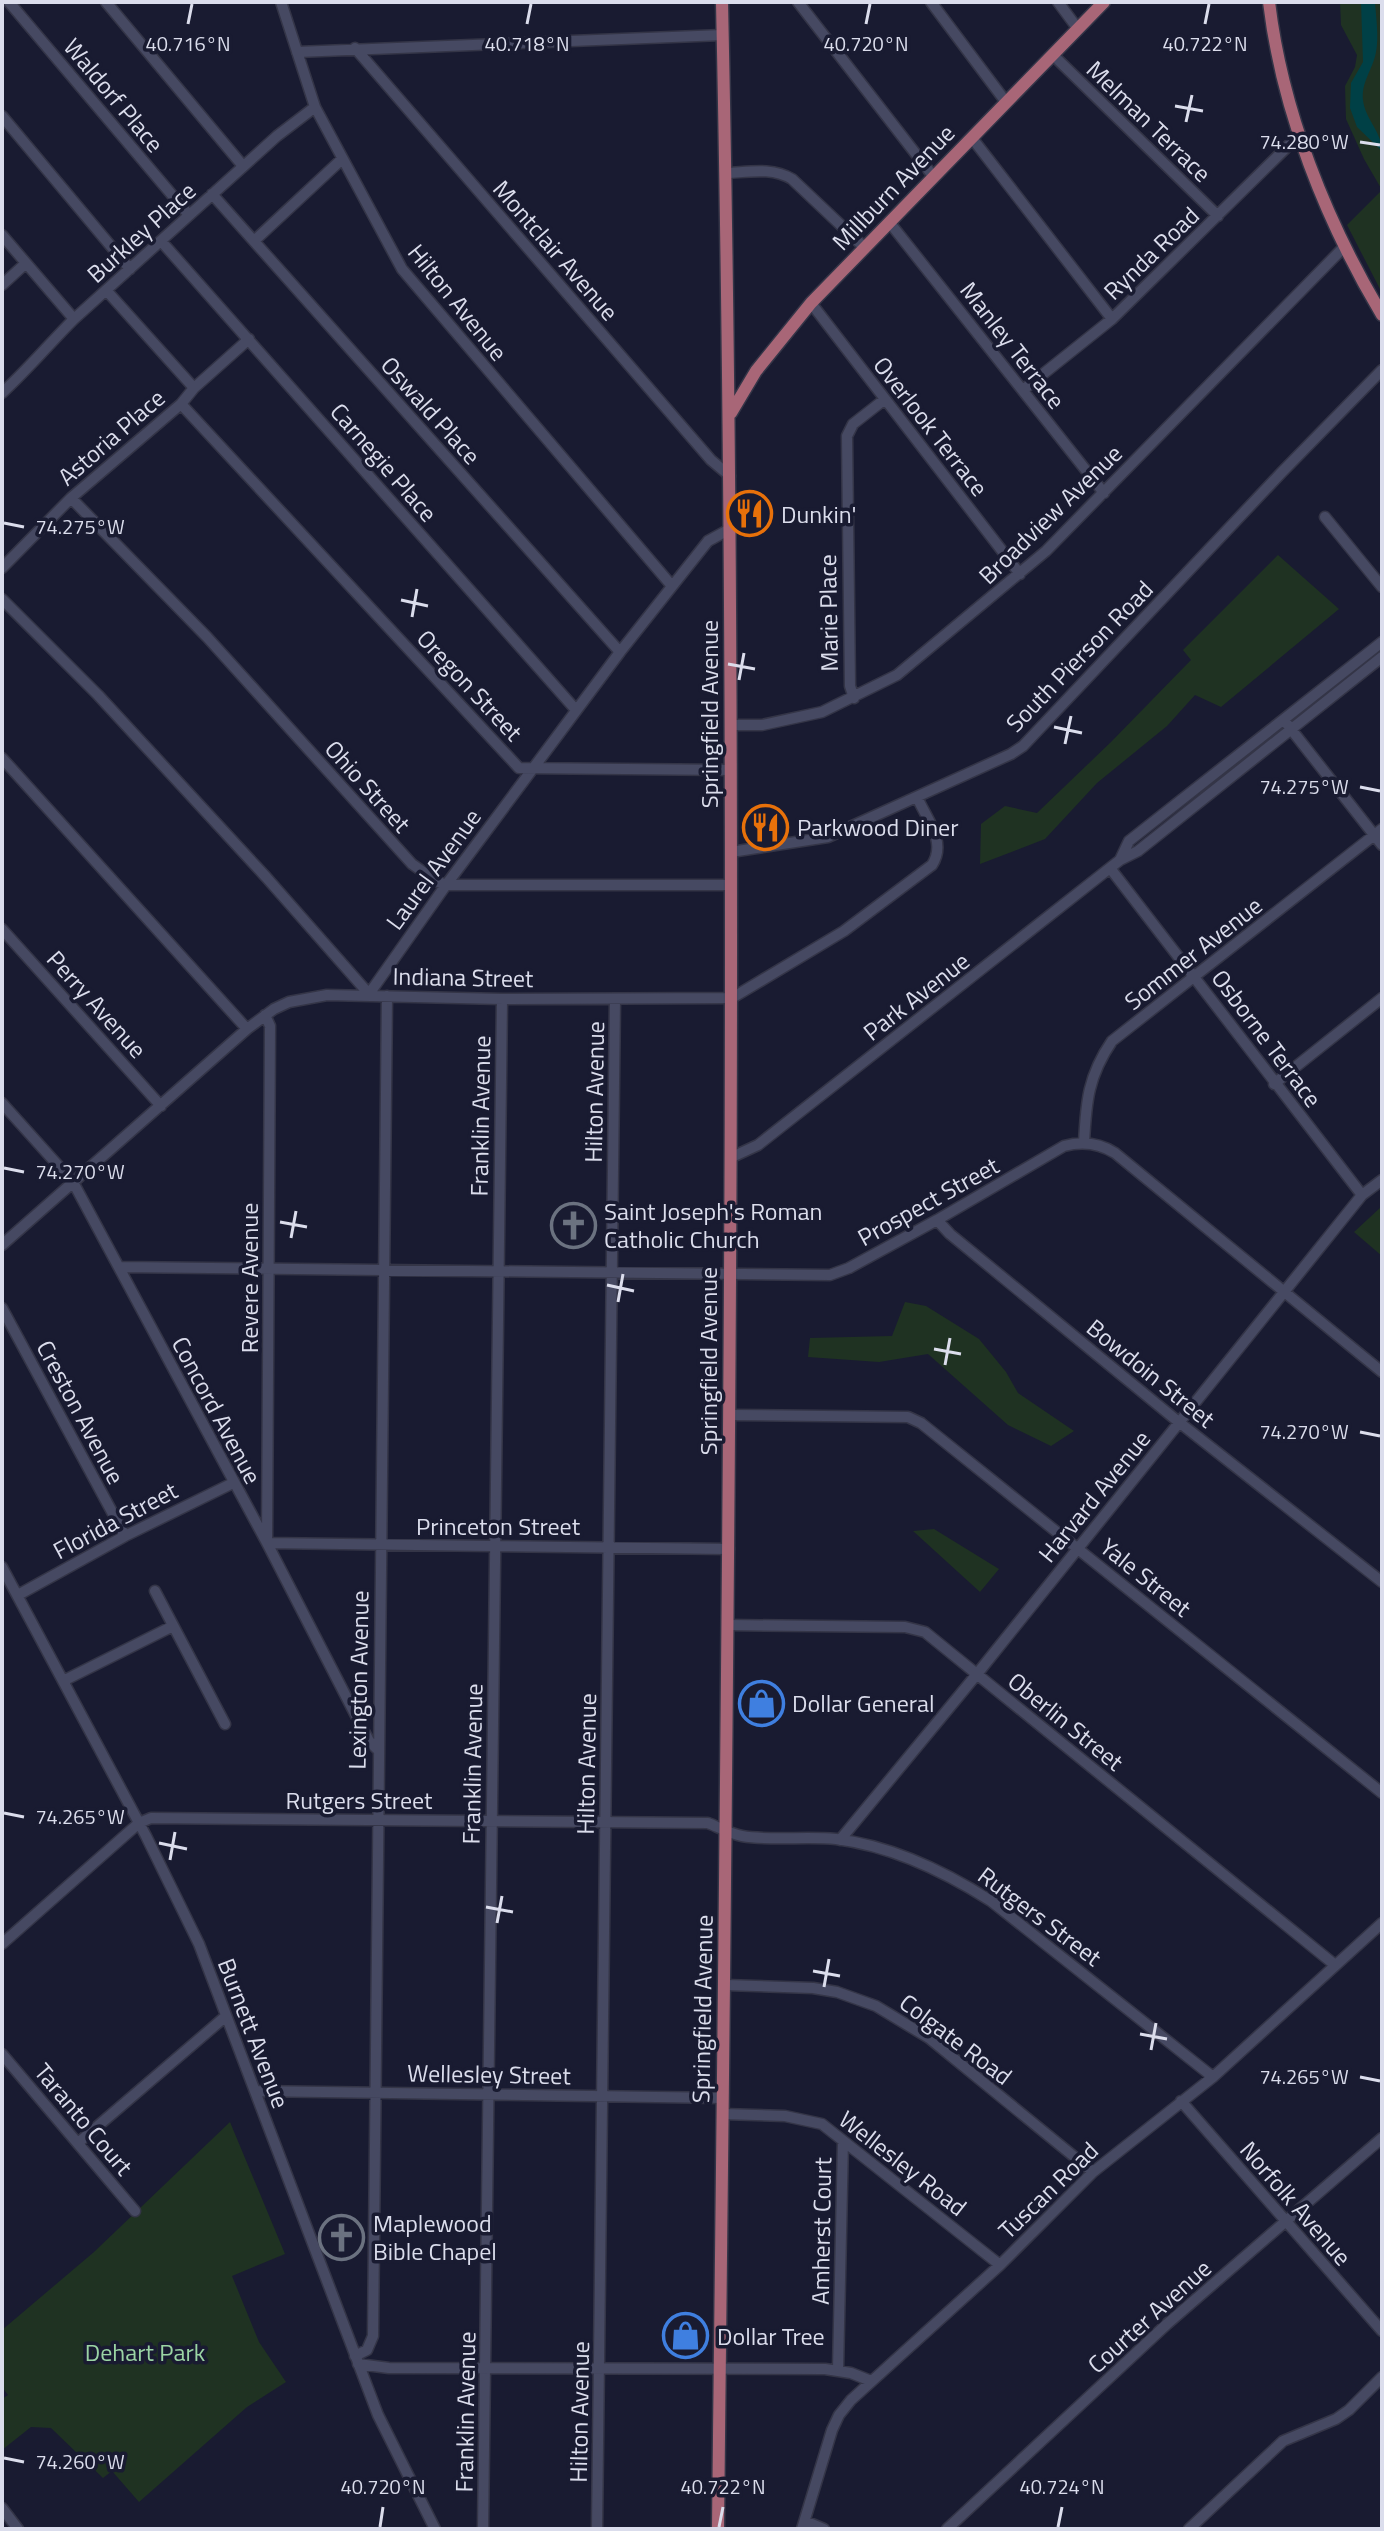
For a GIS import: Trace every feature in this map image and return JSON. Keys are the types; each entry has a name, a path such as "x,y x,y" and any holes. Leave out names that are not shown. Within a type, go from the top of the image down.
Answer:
{"main road":[{"name":"Springfield Avenue","path":"718,2529 726,1985 732,1157 730,415 722,2"},
{"name":"Millburn Avenue","path":"730,415 756,371 811,303 1104,2"},
{"path":"1269,2 1279,64 1301,137 1345,246 1382,315"}],"street":[{"name":"Waldorf Place","path":"9,2 189,215"},
{"path":"106,2 243,166"},
{"name":"Hilton Avenue","path":"281,2 315,107 402,269 672,586"},
{"path":"798,2 933,176"},
{"path":"931,2 1006,102"},
{"path":"1058,2 1078,29"},
{"path":"297,52 723,35"},
{"name":"Montclair Avenue","path":"355,48 711,460 730,476"},
{"name":"Melman Terrace","path":"1053,55 1218,216"},
{"name":"Burkley Place","path":"2,393 39,359 45,348 74,319 243,166 315,107"},
{"path":"2,116 130,269"},
{"name":"Rynda Road","path":"1023,390 1112,319 1289,145 1301,137"},
{"path":"972,138 1112,319"},
{"path":"254,241 341,160"},
{"path":"727,173 773,171 783,174 865,248"},
{"name":"Oswald Place","path":"212,194 620,652"},
{"name":"Manley Terrace","path":"890,223 1104,493"},
{"path":"2,235 74,319"},
{"name":"Carnegie Place","path":"161,241 576,710"},
{"name":"Broadview Avenue","path":"731,725 762,725 822,712 897,675 1020,574 1104,493 1345,246"},
{"path":"2,285 25,264"},
{"path":"106,290 194,388"},
{"name":"Overlook Terrace","path":"811,303 1020,574"},
{"name":"Astoria Place","path":"2,568 71,498 181,404 194,388 249,339"},
{"name":"South Pierson Road","path":"731,852 828,837 1023,746 1382,370"},
{"name":"Marie Place","path":"854,698 850,686 847,436 853,424 885,399"},
{"name":"Oregon Street","path":"181,404 519,768 731,770"},
{"name":"Ohio Street","path":"71,498 207,637 412,864 446,885"},
{"path":"1325,517 1382,587"},
{"name":"Laurel Avenue","path":"369,994 531,769 620,652 708,541 730,529"},
{"name":"Indiana Street","path":"2,599 98,695 369,994 502,999 732,998"},
{"name":"Park Avenue","path":"732,1157 758,1145 1120,860 1138,851 1382,642"},
{"name":"Park Avenue","path":"1287,724 1382,657"},
{"path":"1287,724 1378,832 1382,845"},
{"path":"2,758 247,1029"},
{"path":"732,998 844,931 932,865 938,855 938,840 917,797"},
{"name":"Sommer Avenue","path":"1084,1143 1089,1086 1098,1061 1112,1041 1378,832"},
{"name":"Osborne Terrace","path":"1110,868 1362,1195"},
{"path":"446,885 731,885"},
{"name":"Perry Avenue","path":"2,929 161,1106"},
{"path":"2,1245 265,1015 301,999 369,994"},
{"name":"Lexington Avenue","path":"357,2360 371,2345 373,2336 387,996"},
{"path":"1274,1084 1382,998"},
{"name":"Franklin Avenue","path":"483,2529 502,999"},
{"name":"Hilton Avenue","path":"597,2529 615,999"},
{"name":"Revere Avenue","path":"265,1015 270,1026 267,1543"},
{"name":"Concord Avenue","path":"2,1103 73,1182 267,1543 369,1741 377,1749"},
{"path":"1084,1143 1115,1153 1382,1372"},
{"name":"Prospect Street","path":"120,1267 830,1275 849,1268 937,1220 1064,1146 1084,1143"},
{"name":"Harvard Avenue","path":"840,1840 1362,1195 1382,1180"},
{"name":"Bowdoin Street","path":"937,1220 950,1234 1179,1422 1382,1582"},
{"name":"Creston Avenue","path":"2,1308 125,1536"},
{"name":"Yale Street","path":"731,1415 908,1417 921,1423 1382,1793"},
{"name":"Florida Street","path":"18,1595 125,1536 233,1483"},
{"name":"Princeton Street","path":"267,1543 729,1549"},
{"name":"Burnett Avenue","path":"2,1567 139,1823 199,1944 378,2415 435,2529"},
{"path":"155,1591 225,1724"},
{"name":"Oberlin Street","path":"729,1625 905,1627 925,1632 1335,1965"},
{"path":"63,1681 173,1626"},
{"name":"Rutgers Street","path":"139,1823 151,1818 708,1823 742,1836 807,1836 882,1849 922,1863 991,1901 1213,2077"},
{"path":"2,1944 139,1823"},
{"name":"Tuscan Road","path":"804,2525 839,2415 871,2381 1000,2265 1093,2172 1213,2077 1382,1923"},
{"name":"Colgate Road","path":"726,1985 813,1988 837,1992 876,2006 929,2038 1093,2172"},
{"path":"78,2143 226,2016"},
{"name":"Taranto Court","path":"2,2054 135,2211"},
{"name":"Wellesley Street","path":"255,2091 723,2098"},
{"name":"Norfolk Avenue","path":"1181,2101 1382,2331"},
{"name":"Wellesley Road","path":"723,2114 785,2116 822,2124 1000,2265"},
{"name":"Courter Avenue","path":"947,2529 1167,2324 1382,2138"},
{"name":"Amherst Court","path":"838,2370 843,2141"},
{"path":"357,2360 389,2368 838,2370 871,2381"},
{"path":"1189,2529 1283,2441 1336,2419 1382,2377"},
{"path":"2,2508 18,2529"},
{"path":"804,2525 824,2529"}],"green space":[{"path":"1340,2 1382,2 1382,190 1346,119 1345,86 1355,67 1357,55 1341,25"},
{"path":"1382,190 1382,293 1347,225"},
{"path":"1278,555 1339,609 1221,707 1195,695 1167,726 1097,783 1045,839 980,864 981,824 1005,806 1037,813 1191,660 1183,650"},
{"path":"1382,1208 1382,1256 1354,1232"},
{"path":"905,1302 926,1306 979,1339 1006,1372 1018,1393 1074,1431 1051,1446 1008,1425 928,1354 879,1362 808,1357 810,1338 892,1336"},
{"path":"934,1529 999,1569 980,1592 913,1531"},
{"name":"Dehart Park","path":"230,2122 285,2254 232,2276 259,2342 286,2382 247,2407 139,2502 112,2471 103,2478 51,2428 31,2427 2,2450 2,2399 8,2395 2,2387 2,2330 94,2252"}],"shaded area":[{"path":"1361,2 1375,2 1377,46 1363,100 1382,151 1357,127 1350,108 1351,83 1363,62"}],"place":[{"name":"Dunkin'","path":"750,514"},
{"name":"Parkwood Diner","path":"766,827"},
{"name":"Saint Joseph's Roman Catholic Church","path":"573,1225"},
{"name":"Dollar General","path":"761,1703"},
{"name":"Maplewood Bible Chapel","path":"342,2237"},
{"name":"Dollar Tree","path":"686,2336"}]}
